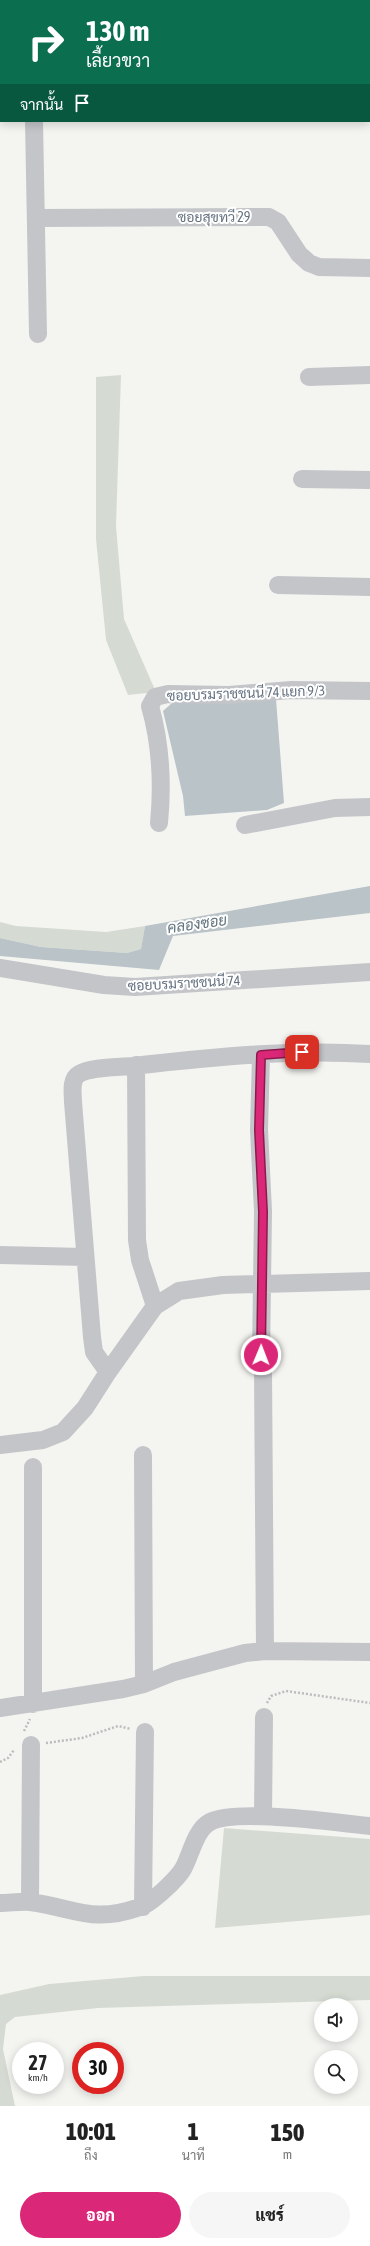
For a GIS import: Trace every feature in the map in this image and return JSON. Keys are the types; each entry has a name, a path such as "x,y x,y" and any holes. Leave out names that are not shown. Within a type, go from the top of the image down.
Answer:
{"street":[{"path":"34,122 38,334"},
{"name":"ซอยสุขทวี 29","path":"36,218 269,217 278,222 299,254 308,263 319,267 370,268"},
{"path":"309,377 370,375"},
{"path":"302,479 370,480"},
{"path":"278,585 370,587"},
{"name":"ซอยบรมราชชนนี 74 แยก 9/3","path":"160,823 162,788 161,756 157,730 150,706 155,697 168,694 229,695 290,690 370,691"},
{"path":"245,825 335,808 370,807"},
{"name":"ซอยบรมราชชนนี 74","path":"0,968 104,985 135,987 370,972"},
{"path":"108,1372 94,1352 84,1257 72,1087 75,1077 79,1073 136,1065 261,1055 302,1052 370,1054"},
{"path":"261,1055 259,1130 263,1212 261,1285 265,1651"},
{"path":"136,1065 137,1240 140,1260 155,1306"},
{"path":"0,1255 84,1257"},
{"path":"0,1445 43,1440 63,1432 85,1408 108,1372 155,1306 179,1291 223,1285 370,1281"},
{"path":"142,1455 144,1684"},
{"path":"33,1466 33,1704"},
{"path":"0,1708 88,1696 144,1684 174,1672 218,1659 265,1651 370,1652"},
{"path":"263,1816 264,1717"},
{"path":"142,1907 145,1732"},
{"path":"30,1745 30,1902"},
{"path":"0,1903 30,1902 92,1916 115,1915 142,1907 170,1883 182,1869 198,1836 209,1822 226,1817 263,1816 370,1826"}],"path":[{"path":"264,1717 265,1707 271,1696 286,1691 370,1703"},
{"path":"30,1745 82,1738 118,1726 145,1732"}],"shaded area":[{"path":"121,375 116,526 124,619 156,692 128,695 106,640 96,539 96,377"},
{"path":"0,922 16,926 106,932 145,926 141,949 127,953 41,947 0,938"},
{"path":"224,1828 370,1839 370,1915 215,1928"},
{"path":"144,1976 370,1976 370,2000 358,2000 358,1998 314,1998 314,2002 98,2008 15,2017 6,2024 3,2049 15,2106 0,2106 0,1995 49,1984"}],"water":[{"path":"276,699 284,803 267,810 185,816 183,796 163,711 172,703"},
{"name":"คลองซอย","path":"370,886 370,913 173,936 159,970 0,956 0,938 41,947 127,953 141,949 145,926"}],"route":[{"path":"261,1355 263,1212 259,1130 261,1055 302,1052"}]}
